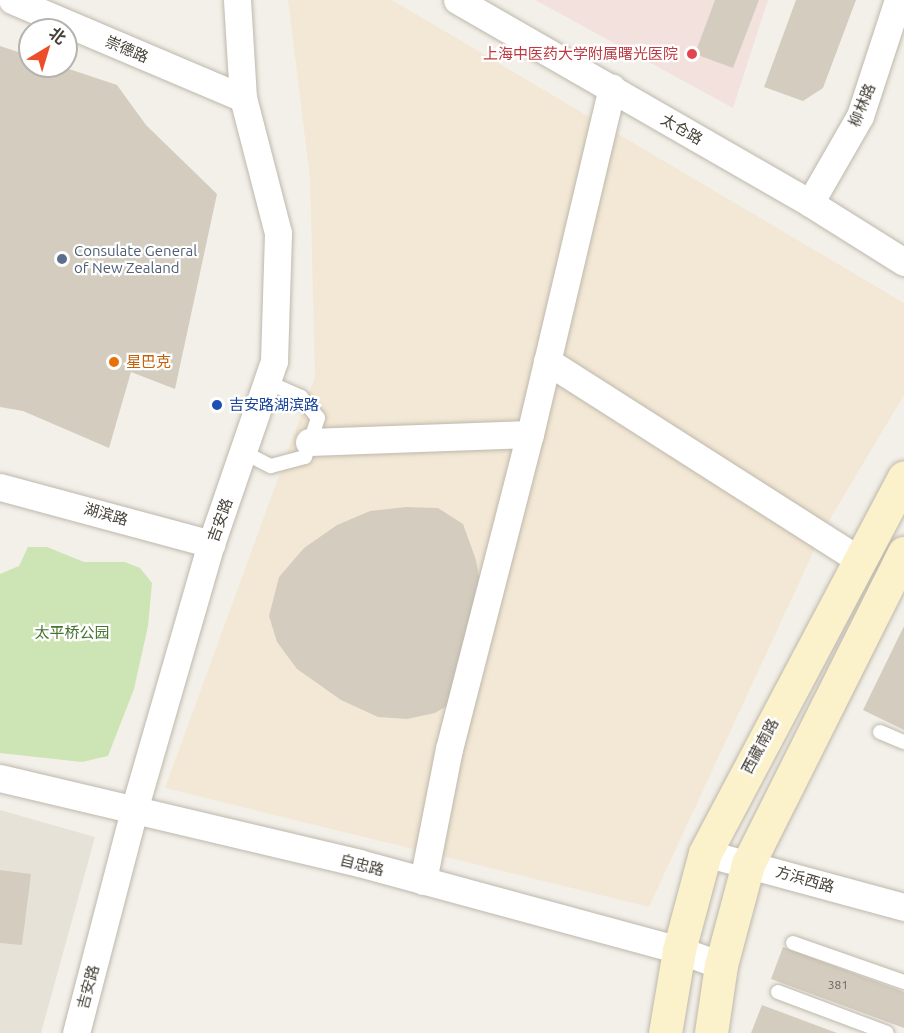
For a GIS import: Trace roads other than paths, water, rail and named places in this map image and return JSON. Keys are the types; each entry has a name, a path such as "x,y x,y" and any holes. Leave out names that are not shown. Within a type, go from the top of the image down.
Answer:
{"main road":[{"name":"西藏南路","path":"665,1033 679,950 705,853 858,559 904,477"},
{"path":"711,1033 721,965 748,864 904,553"}],"street":[{"name":"崇德路","path":"12,0 243,98"},
{"name":"吉安路","path":"76,1033 134,810 212,544 245,453 274,361 278,233 243,98 237,0"},
{"name":"太仓路","path":"457,0 810,203 904,262"},
{"name":"柳林路","path":"810,203 860,116 898,0"},
{"path":"423,881 449,748 530,434 612,88"},
{"path":"547,361 858,559"},
{"path":"309,442 530,434"},
{"name":"湖滨路","path":"0,487 212,544"},
{"name":"自忠路","path":"0,778 423,881 679,950 721,965"},
{"name":"方浜西路","path":"705,853 904,907"}],"lane":[{"path":"245,453 271,466 305,457 318,418 301,397 268,382"},
{"path":"880,732 904,742"},
{"path":"793,943 904,982"},
{"path":"777,992 887,1033"}],"place":[{"name":"上海中医药大学附属曙光医院","path":"692,54"},
{"name":"Consulate General of New Zealand","path":"62,259"},
{"name":"星巴克","path":"114,362"},
{"name":"吉安路湖滨路","path":"217,405"}],"park label":[{"name":"太平桥公园","path":"72,633"}]}
